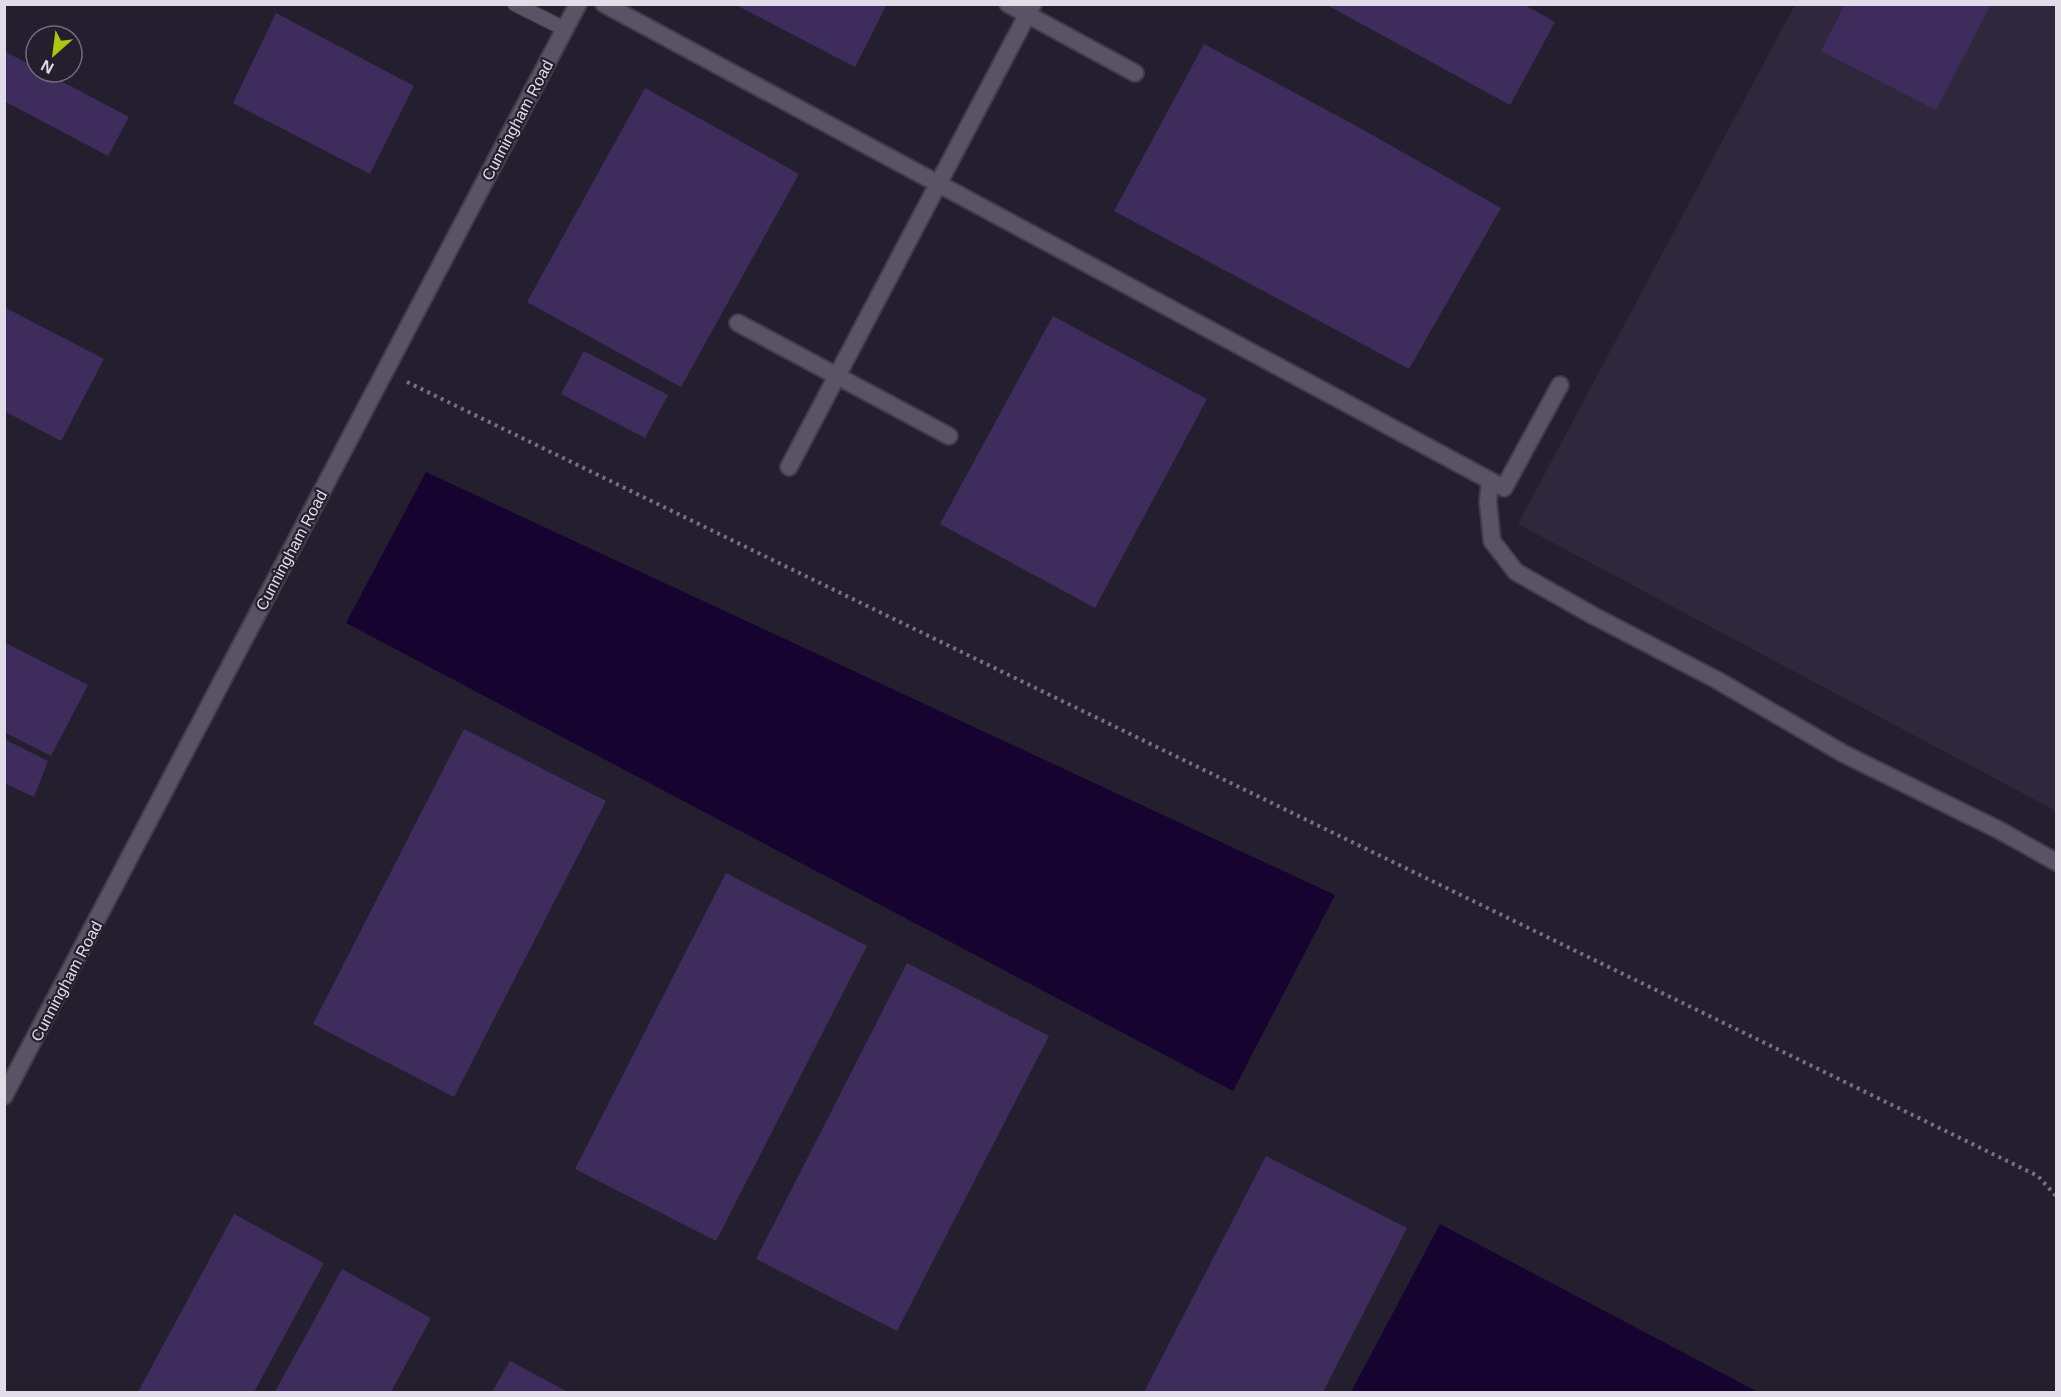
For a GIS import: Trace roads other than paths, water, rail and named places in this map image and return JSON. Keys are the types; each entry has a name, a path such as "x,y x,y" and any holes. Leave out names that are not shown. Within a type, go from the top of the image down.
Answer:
{"street":[{"name":"Cunningham Road","path":"4,1096 578,4"},
{"path":"604,4 1504,488 1560,385"},
{"path":"1008,4 1030,10 1135,73"},
{"path":"789,467 1030,10"},
{"path":"738,322 949,436"},
{"path":"1490,481 1488,502 1492,542 1516,572 1594,616 1717,680 1844,754 1999,830 2056,862"}],"lane":[{"path":"515,4 565,29"}]}
